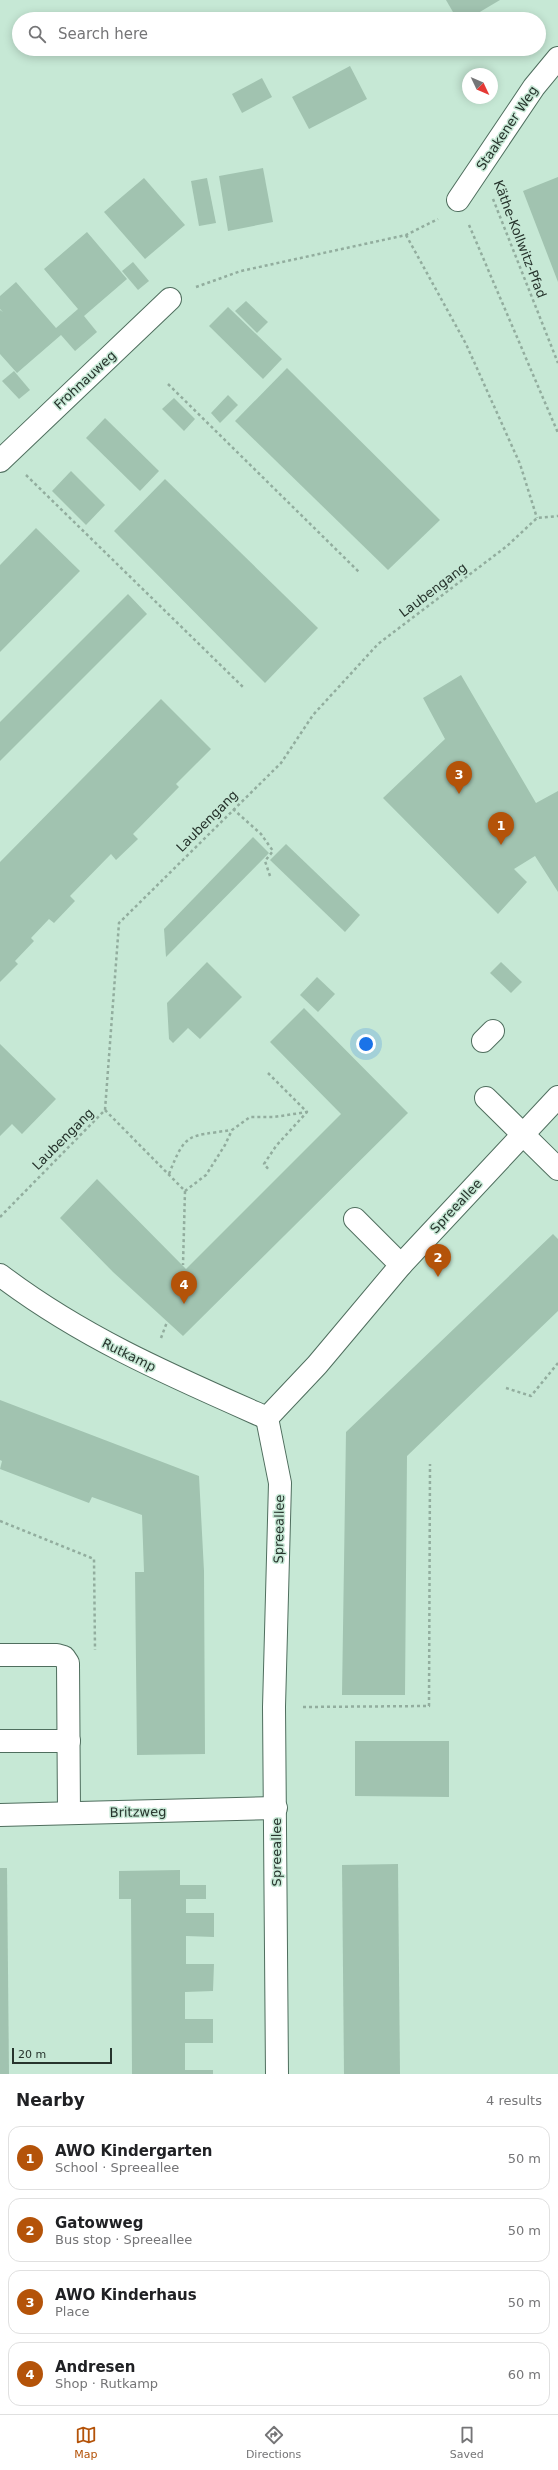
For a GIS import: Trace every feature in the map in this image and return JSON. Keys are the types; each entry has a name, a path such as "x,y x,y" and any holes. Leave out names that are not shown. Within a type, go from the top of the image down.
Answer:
{"street":[{"name":"Staakener Weg","path":"458,200 534,87 558,58"},
{"name":"Frohnauweg","path":"3,458 170,299"},
{"name":"Spreeallee","path":"277,2074 274,1707 280,1483 267,1418 317,1365 402,1265 558,1097"},
{"path":"486,1098 558,1169"},
{"path":"355,1219 402,1265"},
{"name":"Rutkamp","path":"0,1275 37,1304 110,1346 267,1418"},
{"path":"0,1655 64,1657 68,1662 69,1813"},
{"path":"0,1741 68,1741"},
{"name":"Britzweg","path":"0,1815 276,1808"}],"path":[{"name":"Käthe-Kollwitz-Pfad","path":"481,167 558,363"},
{"path":"170,299 205,282 241,271 406,235 438,219 458,200 558,433"},
{"path":"406,235 466,344 520,464 537,518 558,516"},
{"path":"168,384 360,573"},
{"path":"3,458 244,688"},
{"name":"Laubengang","path":"0,1216 105,1110 119,923 281,763 313,715 378,644 507,546 537,518"},
{"path":"233,810 261,834 272,851 265,861 270,876"},
{"path":"268,1073 307,1112"},
{"path":"105,1110 185,1191 183,1265"},
{"path":"185,1191 206,1175 232,1130 250,1117 274,1117 307,1112"},
{"path":"270,1171 264,1164 276,1146 307,1112"},
{"path":"169,1174 180,1146 191,1137 232,1130"},
{"path":"506,1388 531,1396 558,1363"},
{"path":"274,1707 429,1706 430,1464"}],"building":[{"path":"446,0 500,0 480,12 453,12"},
{"path":"350,66 367,99 309,129 292,97"},
{"path":"262,78 272,97 242,113 232,94"},
{"path":"263,168 273,222 228,231 219,176"},
{"path":"558,177 558,282 523,191"},
{"path":"144,178 185,225 145,259 104,212"},
{"path":"207,178 216,223 199,226 191,181"},
{"path":"87,232 127,279 84,316 97,332 75,351 61,335 17,373 0,354 0,310 3,312 0,309 0,296 16,282 56,328 78,309 44,269"},
{"path":"133,262 149,281 138,290 122,271"},
{"path":"246,301 268,322 257,333 235,311"},
{"path":"228,307 282,359 263,379 209,326"},
{"path":"287,368 440,520 388,570 235,421"},
{"path":"14,371 30,390 19,399 2,381"},
{"path":"228,395 238,405 220,423 211,413"},
{"path":"174,398 195,419 184,431 162,409"},
{"path":"105,418 159,471 140,491 86,438"},
{"path":"71,471 105,505 86,525 52,491"},
{"path":"165,479 318,628 265,683 114,531"},
{"path":"36,528 80,571 0,652 0,565"},
{"path":"128,594 147,614 0,761 0,722"},
{"path":"461,675 536,803 558,791 558,892 535,856 514,869 527,882 498,914 383,798 445,739 423,698"},
{"path":"161,699 211,749 176,784 179,787 133,834 138,839 116,860 111,854 70,896 75,901 54,923 49,919 31,938 34,941 15,961 18,964 0,982 0,862"},
{"path":"253,837 269,853 166,957 164,929"},
{"path":"286,844 360,915 345,932 270,860"},
{"path":"207,962 242,997 200,1039 188,1028 173,1043 169,1039 167,1003"},
{"path":"501,962 522,982 511,993 490,973"},
{"path":"317,977 335,994 318,1012 300,995"},
{"path":"304,1008 408,1113 183,1336 113,1272 60,1218 97,1179 186,1269 341,1114 270,1042"},
{"path":"0,1044 56,1099 22,1134 12,1124 0,1136"},
{"path":"553,1234 558,1239 558,1311 407,1456 405,1695 342,1695 346,1432"},
{"path":"0,1400 199,1476 204,1571 205,1754 137,1755 135,1572 144,1572 142,1515 92,1497 89,1503 0,1469 2,1461 0,1460"},
{"path":"355,1741 449,1741 449,1797 355,1796"},
{"path":"398,1864 400,2074 344,2074 342,1865"},
{"path":"0,1868 7,1868 9,2074 0,2074"},
{"path":"180,1870 180,1885 206,1885 206,1899 186,1899 186,1913 214,1913 214,1937 186,1936 186,1964 214,1964 213,1991 185,1992 185,2019 213,2019 213,2043 185,2043 185,2070 213,2070 213,2074 132,2074 131,1899 119,1899 119,1871"}],"place":[{"name":"AWO Kinderhaus","path":"459,794"},
{"name":"AWO Kindergarten","path":"501,845"},
{"name":"Gatowweg","path":"438,1277"},
{"name":"Andresen","path":"184,1304"}]}
